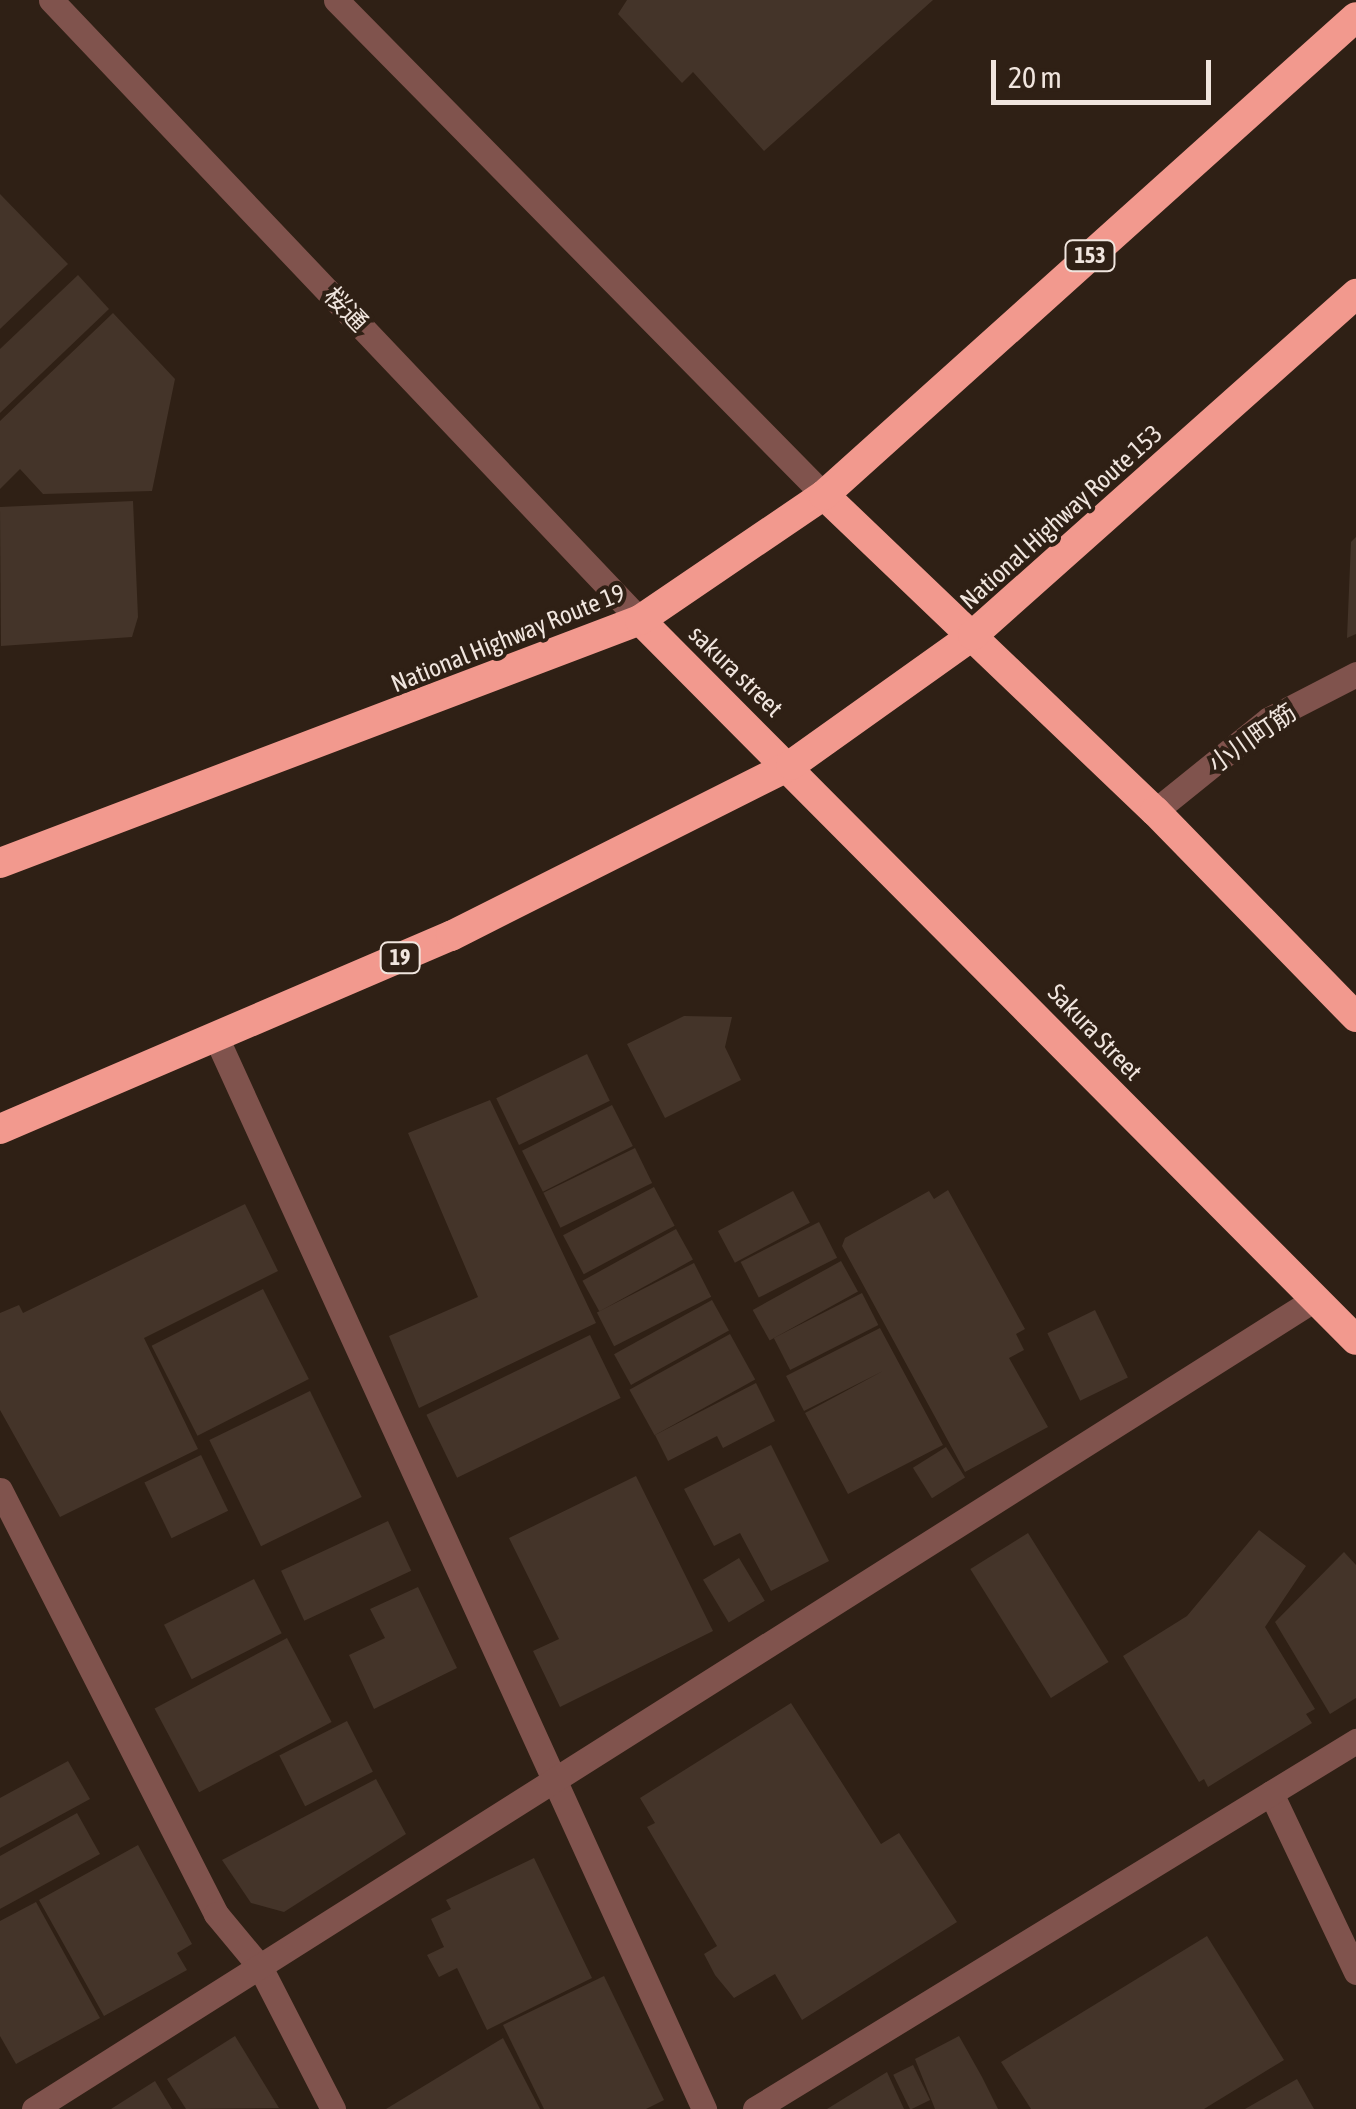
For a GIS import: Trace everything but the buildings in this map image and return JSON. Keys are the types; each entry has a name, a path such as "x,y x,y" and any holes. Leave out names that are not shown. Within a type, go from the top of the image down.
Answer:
{"highway":[{"name":"153","path":"824,495 1356,17"},
{"name":"National Highway Route 153","path":"791,765 973,635 1356,294"},
{"name":"National Highway Route 19","path":"0,863 640,620 824,495"},
{"path":"824,495 1155,811 1356,1017"},
{"name":"sakura street","path":"640,620 791,765"},
{"name":"19","path":"0,1130 452,936 791,765"},
{"name":"Sakura Street","path":"791,765 1356,1340"}],"street":[{"name":"桜通","path":"51,0 640,620"},
{"path":"336,0 824,495"},
{"name":"小川町筋","path":"1155,811 1269,719 1356,674"},
{"path":"216,1037 556,1773 704,2109"},
{"path":"34,2109 556,1773 1315,1299"},
{"path":"0,1490 216,1914 260,1967 333,2109"},
{"path":"755,2109 1356,1741"},
{"path":"1271,1794 1356,1972"}]}
